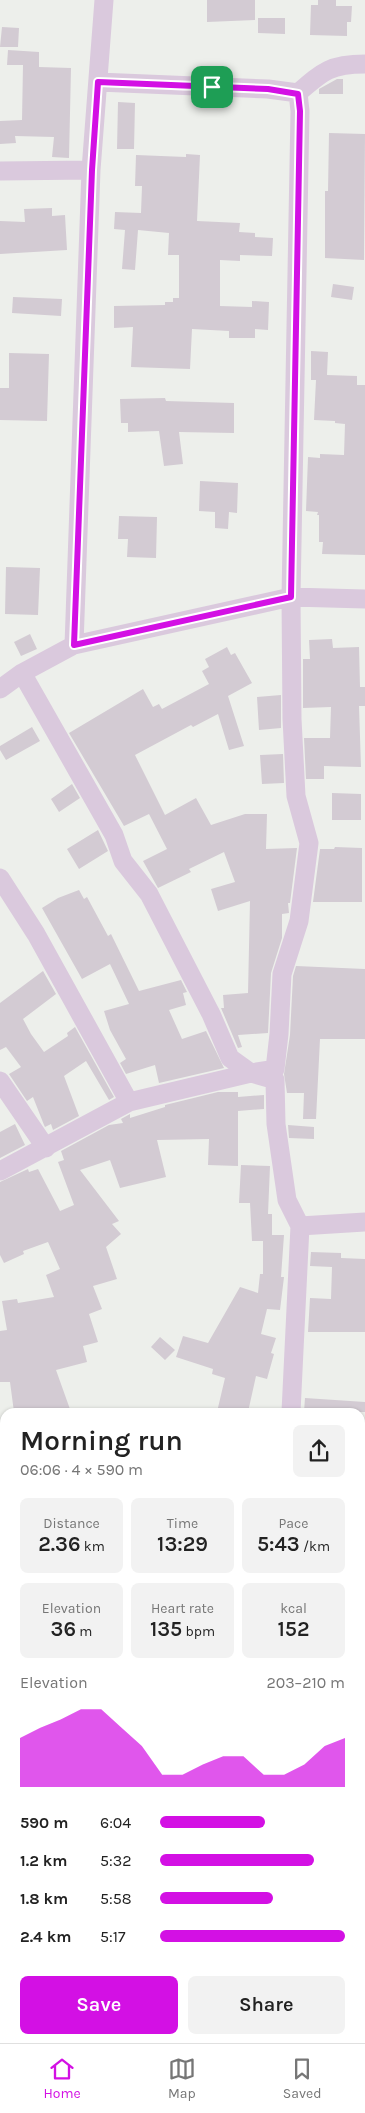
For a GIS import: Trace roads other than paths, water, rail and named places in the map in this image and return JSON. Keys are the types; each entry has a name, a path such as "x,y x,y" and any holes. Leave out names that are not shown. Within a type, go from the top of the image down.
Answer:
{"street":[{"path":"74,645 92,170 104,0"},
{"path":"298,94 321,72 344,64 365,64"},
{"path":"98,82 268,89 298,94"},
{"path":"0,1171 129,1102 251,1073 275,1070 282,974 299,921 309,843 296,796 292,719 291,597 300,111 298,94"},
{"path":"0,170 92,170"},
{"path":"0,689 22,673 74,645 291,597 365,600"},
{"path":"22,673 114,835 123,861 149,894 211,1014 230,1058 251,1073 275,1080 276,1124 287,1200 300,1226 290,1408"},
{"path":"0,878 36,934 129,1102"},
{"path":"0,1082 46,1148"},
{"path":"300,1226 365,1222"}]}
